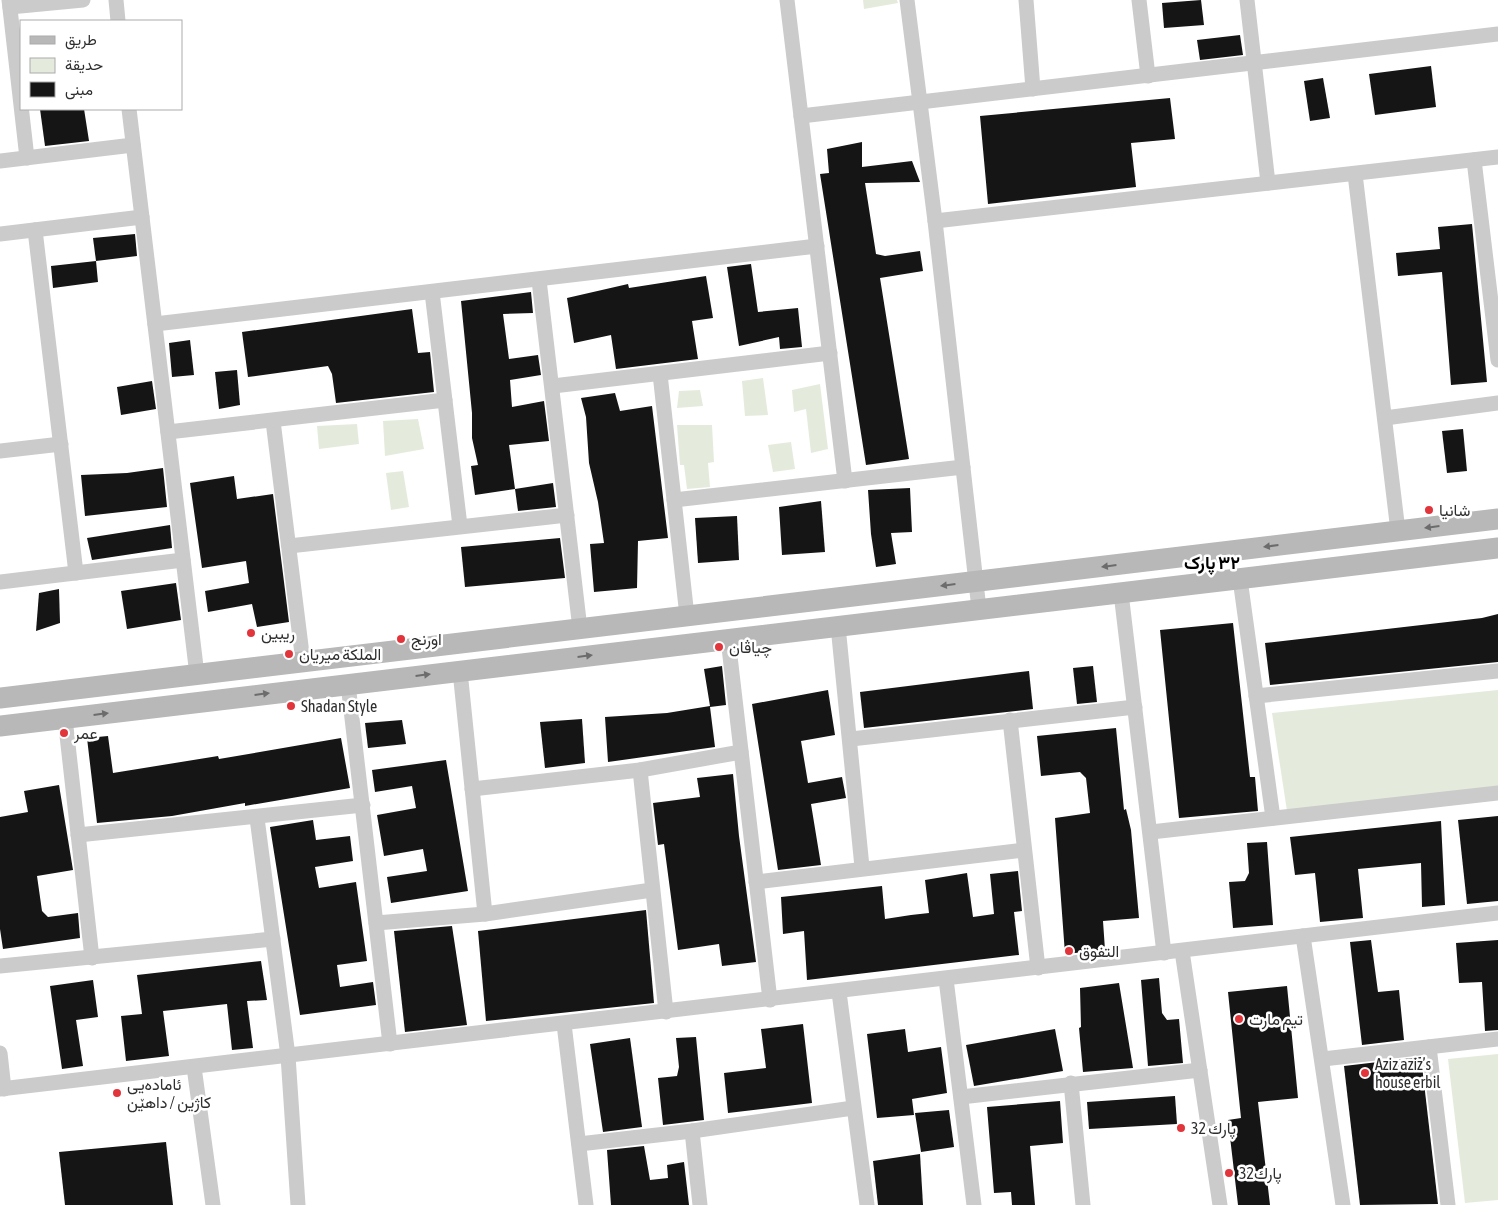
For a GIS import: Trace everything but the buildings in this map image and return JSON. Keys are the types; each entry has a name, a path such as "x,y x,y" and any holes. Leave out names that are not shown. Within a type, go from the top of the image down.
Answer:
{"street":[{"path":"28,158 6,46 9,4 83,0"},
{"path":"116,0 118,20"},
{"path":"787,0 845,480"},
{"path":"907,0 935,221 979,609"},
{"path":"1026,0 1033,89"},
{"path":"1139,0 1148,76"},
{"path":"1247,0 1268,183"},
{"path":"801,116 1498,34"},
{"path":"129,110 197,675"},
{"path":"0,161 133,145"},
{"path":"935,221 1498,157"},
{"path":"1474,160 1493,273 1498,360"},
{"path":"1355,174 1398,531"},
{"path":"0,234 142,217"},
{"path":"35,230 76,573"},
{"path":"155,324 817,246"},
{"path":"540,280 580,629"},
{"path":"432,292 460,526"},
{"path":"553,386 830,353"},
{"path":"660,374 687,616"},
{"path":"168,432 445,400"},
{"path":"1384,418 1498,403"},
{"path":"273,421 303,662"},
{"path":"0,451 61,444"},
{"path":"674,500 963,467"},
{"path":"289,546 567,514"},
{"path":"0,698 1498,519"},
{"path":"0,726 1498,548"},
{"path":"0,582 183,560"},
{"path":"1240,578 1273,818"},
{"path":"1120,593 1151,832 1164,953"},
{"path":"838,626 851,740 862,867"},
{"path":"728,639 770,1000"},
{"path":"394,651 398,678"},
{"path":"460,671 484,914"},
{"path":"1256,696 1498,671"},
{"path":"348,684 390,1044"},
{"path":"851,740 1010,720 1135,707"},
{"path":"65,718 92,958"},
{"path":"1010,720 1038,968"},
{"path":"472,789 640,770 741,752"},
{"path":"640,770 666,1012"},
{"path":"1151,832 1498,793"},
{"path":"78,835 257,818 363,805"},
{"path":"257,818 288,1056 298,1205"},
{"path":"756,882 862,867 1024,850"},
{"path":"376,923 484,914 652,890"},
{"path":"0,1053 2,1089 1498,913"},
{"path":"1303,936 1344,1205"},
{"path":"0,966 273,939"},
{"path":"1182,951 1220,1205"},
{"path":"946,979 974,1205"},
{"path":"839,992 867,1205"},
{"path":"564,1024 586,1205"},
{"path":"1323,1059 1498,1039"},
{"path":"1429,1047 1448,1205"},
{"path":"194,1067 213,1205"},
{"path":"961,1097 1071,1083 1200,1070"},
{"path":"1071,1083 1083,1205"},
{"path":"580,1144 692,1131 853,1108"},
{"path":"692,1131 700,1205"}],"green space":[{"path":"863,0 897,0 898,3 864,9"},
{"path":"763,378 768,415 745,416 742,381"},
{"path":"820,384 828,449 811,453 806,409 794,412 792,390"},
{"path":"700,390 703,406 677,408 679,391"},
{"path":"418,419 424,449 385,456 383,421"},
{"path":"357,424 359,444 319,449 317,426"},
{"path":"677,425 712,425 714,462 708,463 710,487 687,489 684,465 680,465"},
{"path":"791,442 795,469 773,472 768,445"},
{"path":"403,471 409,507 391,510 386,473"},
{"path":"1498,690 1498,786 1287,811 1272,713"},
{"path":"1498,1054 1498,1200 1465,1203 1448,1059"}],"place":[{"name":"شانيا","path":"1429,510"},
{"name":"ريبين","path":"251,633"},
{"name":"اورنج","path":"401,639"},
{"name":"چياڤان","path":"719,647"},
{"name":"الملكة ميريان","path":"289,654"},
{"name":"Shadan Style","path":"291,706"},
{"name":"عمر","path":"64,733"},
{"name":"التفوق","path":"1069,951"},
{"name":"تيم مارت","path":"1239,1019"},
{"name":"Aziz aziz’s house erbil","path":"1365,1073"},
{"name":"ئامادەيی کاژين / داهێن","path":"117,1093"},
{"name":"32 پارك","path":"1181,1128"},
{"name":"32پارك","path":"1229,1173"}],"district":[{"name":"٣٢ پارک","path":"1212,563"}]}
